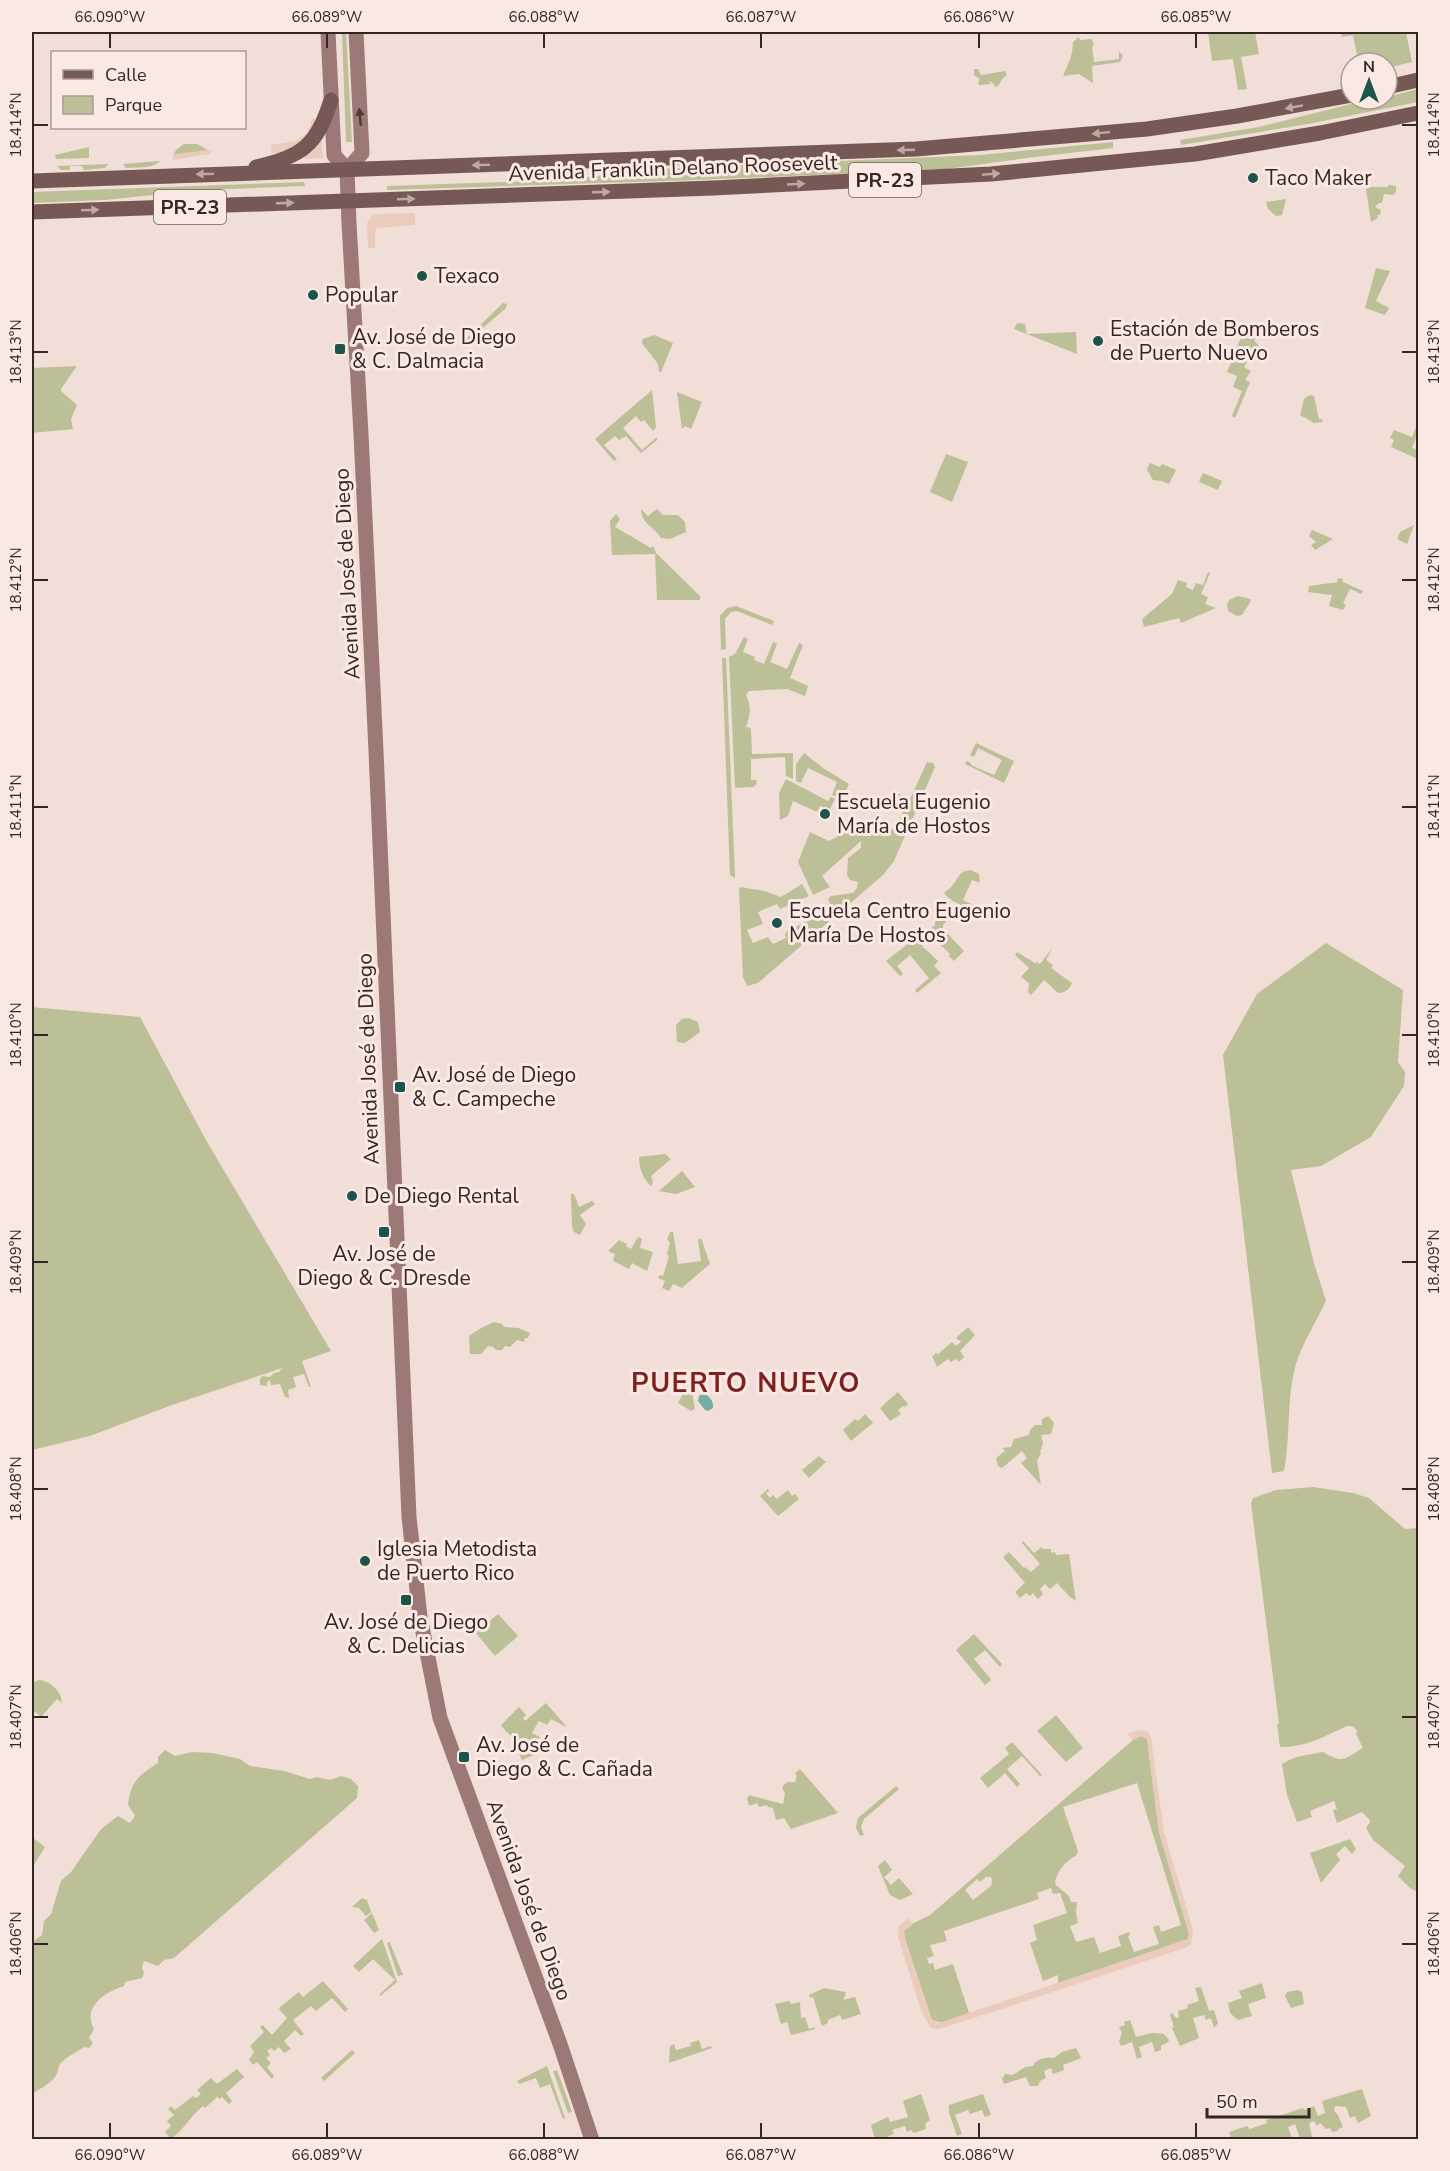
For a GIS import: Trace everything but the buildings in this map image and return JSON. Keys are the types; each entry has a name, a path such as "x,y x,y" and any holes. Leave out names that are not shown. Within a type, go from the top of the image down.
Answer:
{"main road":[{"path":"328,32 334,155 347,170 362,153 356,32"},
{"path":"1399,84 1419,80"},
{"name":"Avenida Franklin Delano Roosevelt","path":"32,181 960,146 1147,129 1237,116 1339,97"},
{"path":"228,174 292,156 312,142 323,125 331,100"},
{"name":"Avenida Franklin Delano Roosevelt","path":"32,212 735,187 991,174 1195,154 1320,133 1419,113"},
{"name":"Avenida José de Diego","path":"347,170 376,739 409,1516 420,1617 440,1718 560,2044 592,2139"}],"green space":[{"path":"342,32 346,32 352,142 346,142"},
{"path":"1208,32 1255,32 1259,54 1241,57 1247,89 1238,90 1233,59 1212,61"},
{"path":"1341,32 1406,32 1412,62 1399,65 1399,51 1356,51 1353,35 1342,37"},
{"path":"1079,37 1080,40 1092,39 1094,62 1119,59 1119,51 1123,56 1120,62 1092,66 1093,83 1079,74 1063,76 1071,56 1073,42"},
{"path":"974,69 978,69 981,75 1005,71 1007,75 998,86 995,87 989,81 990,84 979,85 980,79 974,75"},
{"path":"1418,89 1418,102 1399,106 1399,94"},
{"path":"1339,107 1339,111 1373,111 1181,145 1180,140 1259,127"},
{"path":"1113,142 1113,148 947,169 387,190 387,186 564,180 654,169 980,155"},
{"path":"184,144 197,144 208,150 173,156 176,150"},
{"path":"89,147 89,158 56,159 55,155"},
{"path":"160,161 144,167 126,168 123,164"},
{"path":"108,164 105,168 84,170 82,166 70,166 70,170 61,170 57,166"},
{"path":"304,182 305,186 201,190 105,200 32,203 32,192"},
{"path":"1396,186 1396,192 1393,195 1384,194 1382,203 1375,207 1381,210 1380,215 1377,215 1378,218 1371,222 1366,189"},
{"path":"1286,199 1282,215 1276,216 1268,209 1266,202"},
{"path":"1376,268 1390,271 1376,301 1389,308 1385,315 1365,308"},
{"path":"503,303 507,304 506,308 461,347 460,345"},
{"path":"1017,323 1025,324 1027,334 1076,332 1077,354 1014,329"},
{"path":"1245,333 1250,333 1251,337 1257,336 1254,340 1263,351 1249,349 1243,359 1247,362 1244,367 1251,371 1245,380 1250,382 1235,418 1232,416 1242,391 1233,387 1237,376 1227,372"},
{"path":"654,335 673,343 661,372 659,372 658,364 642,343 643,339"},
{"path":"77,366 61,389 77,405 71,419 73,429 32,433 32,368"},
{"path":"652,390 656,427 653,431 644,420 641,422 636,416 623,428 642,450 657,437 657,440 641,453 626,436 619,440 615,436 604,445 617,459 614,461 595,439"},
{"path":"677,392 702,402 691,429 685,426 682,429"},
{"path":"1310,395 1314,396 1319,419 1323,422 1314,423 1300,415 1304,399"},
{"path":"1418,422 1418,433 1412,448 1418,450 1418,459 1391,447 1394,440 1390,438 1394,430 1412,437"},
{"path":"946,454 968,462 952,502 930,492"},
{"path":"1150,463 1160,467 1162,464 1176,470 1169,484 1153,480 1147,470"},
{"path":"1203,473 1222,481 1218,490 1199,482"},
{"path":"641,509 648,516 657,509 663,515 678,515 685,522 686,532 670,539 661,538 643,518"},
{"path":"616,514 620,519 615,527 651,548 653,546 656,553 700,596 700,600 657,600 655,554 612,555 610,521"},
{"path":"1414,525 1407,544 1397,539 1400,532"},
{"path":"1312,530 1333,539 1315,550 1311,545 1316,542 1309,536"},
{"path":"1208,572 1210,573 1201,594 1208,597 1205,604 1216,608 1181,623 1179,618 1144,627 1142,619 1172,594 1178,580 1187,583 1186,587 1193,590 1196,583 1203,585"},
{"path":"1342,578 1343,582 1363,591 1361,594 1350,589 1343,603 1346,605 1343,610 1329,606 1332,595 1308,592 1309,586 1338,582 1337,579"},
{"path":"1238,596 1251,601 1242,615 1237,616 1228,611 1227,605 1229,600"},
{"path":"736,606 774,621 772,625 737,611 731,612 725,619 726,649 721,650 720,616 727,608"},
{"path":"744,637 748,639 743,652 764,664 773,642 777,644 770,662 787,669 799,643 803,645 790,678 808,686 805,696 787,689 749,691 746,695 750,710 746,726 751,729 752,754 793,753 793,779 786,776 785,757 751,759 751,780 757,780 756,785 735,788 729,657 735,654"},
{"path":"722,658 726,658 735,878 730,875"},
{"path":"976,743 1014,761 1004,783 965,764 967,761 994,775 1002,760 978,748 974,757 970,755"},
{"path":"804,753 849,784 842,799 832,795 837,782 808,768 801,783 796,781 796,764"},
{"path":"927,762 933,763 935,767 894,861 883,875 758,983 747,986 743,977 740,887 764,891 781,897 802,884 809,896 780,909 777,904 758,912 763,924 747,930 753,943 768,937 773,944 786,938 785,934 788,930 833,910 828,899 831,896 853,893 857,888 858,882 850,880 847,875 848,858 861,848 861,841 822,876 830,887 813,895 798,862 810,832 829,841 870,820 880,822 894,830 904,810 891,803 891,800 897,793 910,799"},
{"path":"786,779 828,801 831,797 835,799 830,809 820,806 817,812 793,801 788,816 780,820 779,793"},
{"path":"971,870 979,874 980,883 972,880 963,900 973,905 971,909 952,901 944,893 961,873"},
{"path":"942,914 948,919 943,929 964,951 954,961 931,936 922,946 938,961 934,966 941,973 917,993 915,990 929,978 910,955 897,966 903,974 900,976 886,961 909,943 912,945 935,925"},
{"path":"1326,943 1403,990 1398,1062 1405,1072 1404,1086 1371,1137 1321,1166 1291,1170 1326,1301 1296,1364 1291,1391 1284,1471 1272,1473 1223,1055 1257,994"},
{"path":"1053,947 1046,960 1053,965 1051,968 1072,983 1069,989 1058,993 1044,980 1031,995 1028,992 1029,983 1021,977 1029,968 1015,955 1017,952 1040,964"},
{"path":"32,1007 140,1017 207,1142 331,1351 302,1361 311,1387 304,1374 293,1377 296,1387 288,1390 289,1398 285,1397 280,1384 271,1385 270,1380 267,1386 260,1385 262,1376 270,1377 282,1368 172,1405 90,1436 32,1450"},
{"path":"689,1018 698,1022 700,1032 685,1043 677,1042 676,1025 682,1019"},
{"path":"665,1154 671,1159 651,1176 653,1182 651,1186 642,1173 639,1157"},
{"path":"682,1171 695,1187 676,1194 659,1191"},
{"path":"571,1194 574,1194 579,1207 592,1201 595,1204 580,1215 586,1224 580,1235 574,1232 572,1227"},
{"path":"670,1232 673,1232 678,1264 701,1261 698,1240 701,1238 710,1264 682,1288 673,1284 669,1291 662,1288 665,1281 658,1278 660,1275 663,1276 669,1256 667,1254 670,1242 667,1240"},
{"path":"638,1237 642,1239 640,1248 653,1252 647,1271 632,1263 629,1269 613,1261 615,1254 608,1251 619,1240 631,1249"},
{"path":"494,1322 504,1327 518,1328 530,1333 524,1342 517,1340 510,1347 505,1346 502,1350 488,1346 481,1354 470,1354 469,1336"},
{"path":"968,1327 975,1335 960,1351 964,1357 959,1362 956,1359 951,1362 948,1359 937,1367 932,1356 938,1354 952,1342 956,1346 961,1342 956,1338"},
{"path":"690,1381 695,1409 691,1411 678,1403"},
{"path":"898,1392 908,1404 898,1410 901,1414 890,1421 880,1408"},
{"path":"865,1414 873,1423 851,1441 843,1430 855,1419 858,1421"},
{"path":"1048,1416 1054,1423 1051,1434 1041,1435 1043,1443 1037,1460 1041,1485 1021,1463 1027,1458 1022,1451 1002,1468 998,1466 996,1458 1005,1451 1002,1448 1011,1447 1014,1439 1029,1435 1035,1425 1042,1425 1042,1419"},
{"path":"819,1456 826,1462 809,1478 802,1470"},
{"path":"1313,1487 1353,1493 1369,1498 1405,1529 1418,1528 1418,1892 1410,1888 1398,1876 1405,1866 1373,1840 1366,1828 1370,1822 1369,1819 1362,1812 1337,1823 1333,1810 1337,1809 1334,1801 1310,1811 1312,1817 1297,1822 1287,1795 1282,1764 1297,1757 1323,1752 1343,1759 1363,1748 1356,1734 1357,1730 1352,1726 1306,1743 1280,1747 1251,1503 1253,1498 1276,1490"},
{"path":"768,1489 766,1493 770,1498 773,1495 777,1499 788,1490 792,1496 795,1494 799,1499 778,1516 760,1496"},
{"path":"1023,1541 1034,1553 1042,1547 1051,1549 1051,1553 1055,1552 1056,1555 1069,1554 1076,1601 1057,1583 1050,1589 1045,1584 1040,1589 1043,1594 1038,1599 1033,1593 1030,1596 1026,1593 1020,1598 1015,1592 1025,1583 1003,1557 1009,1552 1031,1572 1040,1564 1022,1543"},
{"path":"498,1614 518,1636 495,1656 474,1631"},
{"path":"974,1634 1002,1664 1000,1667 985,1650 974,1659 991,1680 985,1685 956,1650"},
{"path":"39,1680 48,1682 62,1699 62,1703 57,1699 41,1717 32,1709 32,1683"},
{"path":"546,1703 566,1727 551,1719 547,1725 539,1721 532,1733 540,1737 538,1741 549,1745 546,1750 522,1760 510,1735 501,1726 519,1707 526,1715 523,1718 525,1721"},
{"path":"1056,1715 1083,1748 1066,1762 1037,1731"},
{"path":"1141,1736 1147,1739 1159,1832 1189,1934 1188,1939 1058,1984 1058,1975 1043,1981 1030,1943 1037,1940 1033,1925 1067,1913 1060,1893 1053,1894 1051,1888 1037,1893 1039,1899 944,1931 947,1941 930,1945 934,1956 927,1958 929,1964 933,1963 935,1970 953,1964 969,2013 942,2023 932,2020 904,1931 908,1926 930,1915 1133,1740","holes":["1137,1783 1181,1925 1161,1932 1159,1925 1153,1927 1159,1944 1134,1952 1128,1936 1129,1932 1118,1936 1121,1946 1100,1953 1094,1937 1076,1942 1070,1926 1078,1923 1077,1902 1071,1902 1069,1896 1055,1882 1062,1867 1076,1856 1078,1851 1063,1807","986,1877 991,1877 991,1886 973,1900 965,1890 977,1879 980,1882"]},
{"path":"1012,1742 1042,1775 1040,1776 1022,1756 1007,1769 1020,1784 1017,1787 1005,1773 988,1788 980,1778 1009,1754 1005,1748"},
{"path":"165,1750 175,1756 192,1752 213,1753 240,1759 250,1766 284,1771 310,1779 317,1777 330,1780 341,1776 351,1779 358,1786 357,1798 174,1958 164,1960 158,1966 144,1961 142,1978 125,1982 124,1986 103,1996 93,2007 91,2014 94,2029 89,2038 93,2043 89,2048 84,2047 65,2059 60,2064 53,2080 32,2094 32,1947 35,1940 42,1935 44,1921 51,1914 61,1881 71,1872 101,1829 118,1816 130,1823 135,1816 128,1805 131,1790 141,1776 158,1763 158,1757"},
{"path":"800,1769 838,1813 791,1829 784,1818 776,1820 773,1808 767,1805 759,1807 757,1803 749,1806 747,1799 749,1795 783,1804 785,1794 782,1787 787,1782 795,1782 797,1776 795,1773"},
{"path":"896,1786 899,1789 864,1819 861,1827 864,1835 860,1836 856,1828 858,1818"},
{"path":"32,1837 45,1847 32,1868"},
{"path":"1350,1839 1356,1849 1352,1854 1345,1846 1336,1854 1340,1860 1321,1883 1310,1853"},
{"path":"885,1860 892,1870 884,1877 891,1885 899,1878 913,1894 900,1900 890,1895 878,1866"},
{"path":"362,1898 367,1900 371,1912 366,1916 359,1908 352,1907"},
{"path":"372,1913 379,1930 374,1933 364,1920"},
{"path":"382,1939 397,1982 380,1996 395,1980 373,1959 359,1972 353,1966"},
{"path":"390,1942 403,1975 398,1976 387,1943"},
{"path":"323,1981 348,2009 345,2012 332,1998 316,2011 311,2006 293,2020 304,2034 301,2036 295,2030 284,2041 291,2049 284,2053 279,2047 274,2051 271,2048 267,2051 270,2055 266,2058 271,2063 267,2067 274,2076 272,2079 257,2062 253,2065 249,2060 254,2052 250,2046 264,2032 260,2027 263,2025 272,2035 287,2018 279,2009 280,2007 299,1992 303,1997"},
{"path":"1262,1983 1266,1998 1248,2004 1252,2016 1238,2020 1230,2013 1228,2003 1242,1998 1239,1991"},
{"path":"1201,1987 1209,2011 1214,2010 1218,2023 1214,2028 1211,2018 1206,2020 1204,2015 1193,2018 1199,2038 1180,2046 1172,2028 1174,2027 1170,2015 1172,2013 1176,2018 1179,2017 1178,2011 1199,2001 1195,1988"},
{"path":"824,1988 845,1992 843,2000 855,1997 861,2014 842,2020 840,2015 828,2020 828,2023 822,2026 813,1997 810,1998 809,1995"},
{"path":"1298,1990 1302,1992 1304,2004 1291,2008 1285,1996 1287,1992"},
{"path":"789,2001 791,2004 800,2002 801,2018 805,2017 809,2029 815,2027 815,2029 791,2035 787,2022 781,2024 775,2004"},
{"path":"1130,2020 1136,2037 1152,2033 1164,2034 1168,2042 1161,2046 1161,2050 1155,2052 1152,2042 1139,2047 1142,2057 1137,2059 1132,2042 1121,2046 1119,2041 1122,2033 1119,2027"},
{"path":"699,2040 702,2049 711,2046 712,2048 669,2063 670,2046 674,2044 676,2050 691,2046 690,2043"},
{"path":"1076,2048 1081,2058 1063,2065 1064,2070 1053,2074 1051,2068 1044,2071 1046,2078 1040,2081 1038,2086 1030,2086 1026,2077 1004,2084 1002,2079 1005,2074 1013,2075 1025,2067 1033,2066 1039,2060 1054,2058 1062,2052"},
{"path":"352,2050 355,2053 324,2081 321,2078"},
{"path":"547,2066 565,2118 563,2119 550,2084 540,2088 536,2078 519,2084 517,2081"},
{"path":"237,2069 244,2077 226,2093 232,2101 229,2104 222,2097 220,2099 217,2097 205,2108 203,2106 171,2139 165,2132 171,2126 167,2121 174,2115 168,2109 171,2106 175,2110 193,2096 196,2098 201,2094 197,2090 211,2078 217,2084"},
{"path":"557,2070 572,2112 568,2113 553,2071"},
{"path":"1362,2089 1371,2116 1358,2123 1355,2116 1350,2118 1346,2107 1335,2106 1334,2111 1343,2127 1338,2131 1332,2132 1330,2128 1326,2129 1320,2123 1317,2126 1314,2121 1309,2123 1312,2137 1300,2139 1295,2124 1288,2127 1292,2139 1231,2139 1229,2132 1247,2126 1250,2129 1267,2123 1266,2120 1303,2108 1304,2110 1314,2106 1318,2116 1325,2113 1322,2101"},
{"path":"921,2094 930,2120 925,2124 926,2129 914,2133 911,2130 907,2132 905,2126 892,2130 894,2134 875,2139 871,2125 888,2117 890,2122 908,2117 903,2101"},
{"path":"983,2094 991,2115 985,2117 982,2110 970,2114 968,2110 955,2115 962,2134 957,2136 949,2113 949,2105"}],"shaded area":[{"path":"312,119 316,119 315,125 307,139 281,153 272,153 271,145 296,141 307,134"},
{"path":"321,139 323,158 305,159 304,157"},
{"path":"211,150 210,154 173,160 176,154"},
{"path":"413,213 415,225 377,228 375,248 368,248 367,223 372,216"},
{"path":"1139,1730 1148,1732 1151,1738 1164,1832 1193,1930 1191,1944 1005,2008 939,2029 931,2028 922,2013 898,1937 899,1926 908,1918 912,1925 904,1931 905,1939 932,2020 939,2023 1188,1939 1189,1934 1159,1832 1147,1739 1141,1736 1133,1740 1127,1734"}],"water":[{"path":"704,1393 713,1403 713,1408 708,1411 698,1401 699,1396"}],"place":[{"name":"Taco Maker","path":"1253,178"},
{"name":"Texaco","path":"422,276"},
{"name":"Popular","path":"313,295"},
{"name":"Estación de Bomberos de Puerto Nuevo","path":"1098,341"},
{"name":"Av. José de Diego & C. Dalmacia","path":"340,349"},
{"name":"Escuela Eugenio María de Hostos","path":"825,814"},
{"name":"Escuela Centro Eugenio María De Hostos","path":"777,923"},
{"name":"Av. José de Diego & C. Campeche","path":"400,1087"},
{"name":"De Diego Rental","path":"352,1196"},
{"name":"Av. José de Diego & C. Dresde","path":"384,1232"},
{"name":"Iglesia Metodista de Puerto Rico","path":"365,1561"},
{"name":"Av. José de Diego & C. Delicias","path":"406,1600"},
{"name":"Av. José de Diego & C. Cañada","path":"464,1757"}],"district":[{"name":"PUERTO NUEVO","path":"746,1383"}]}
